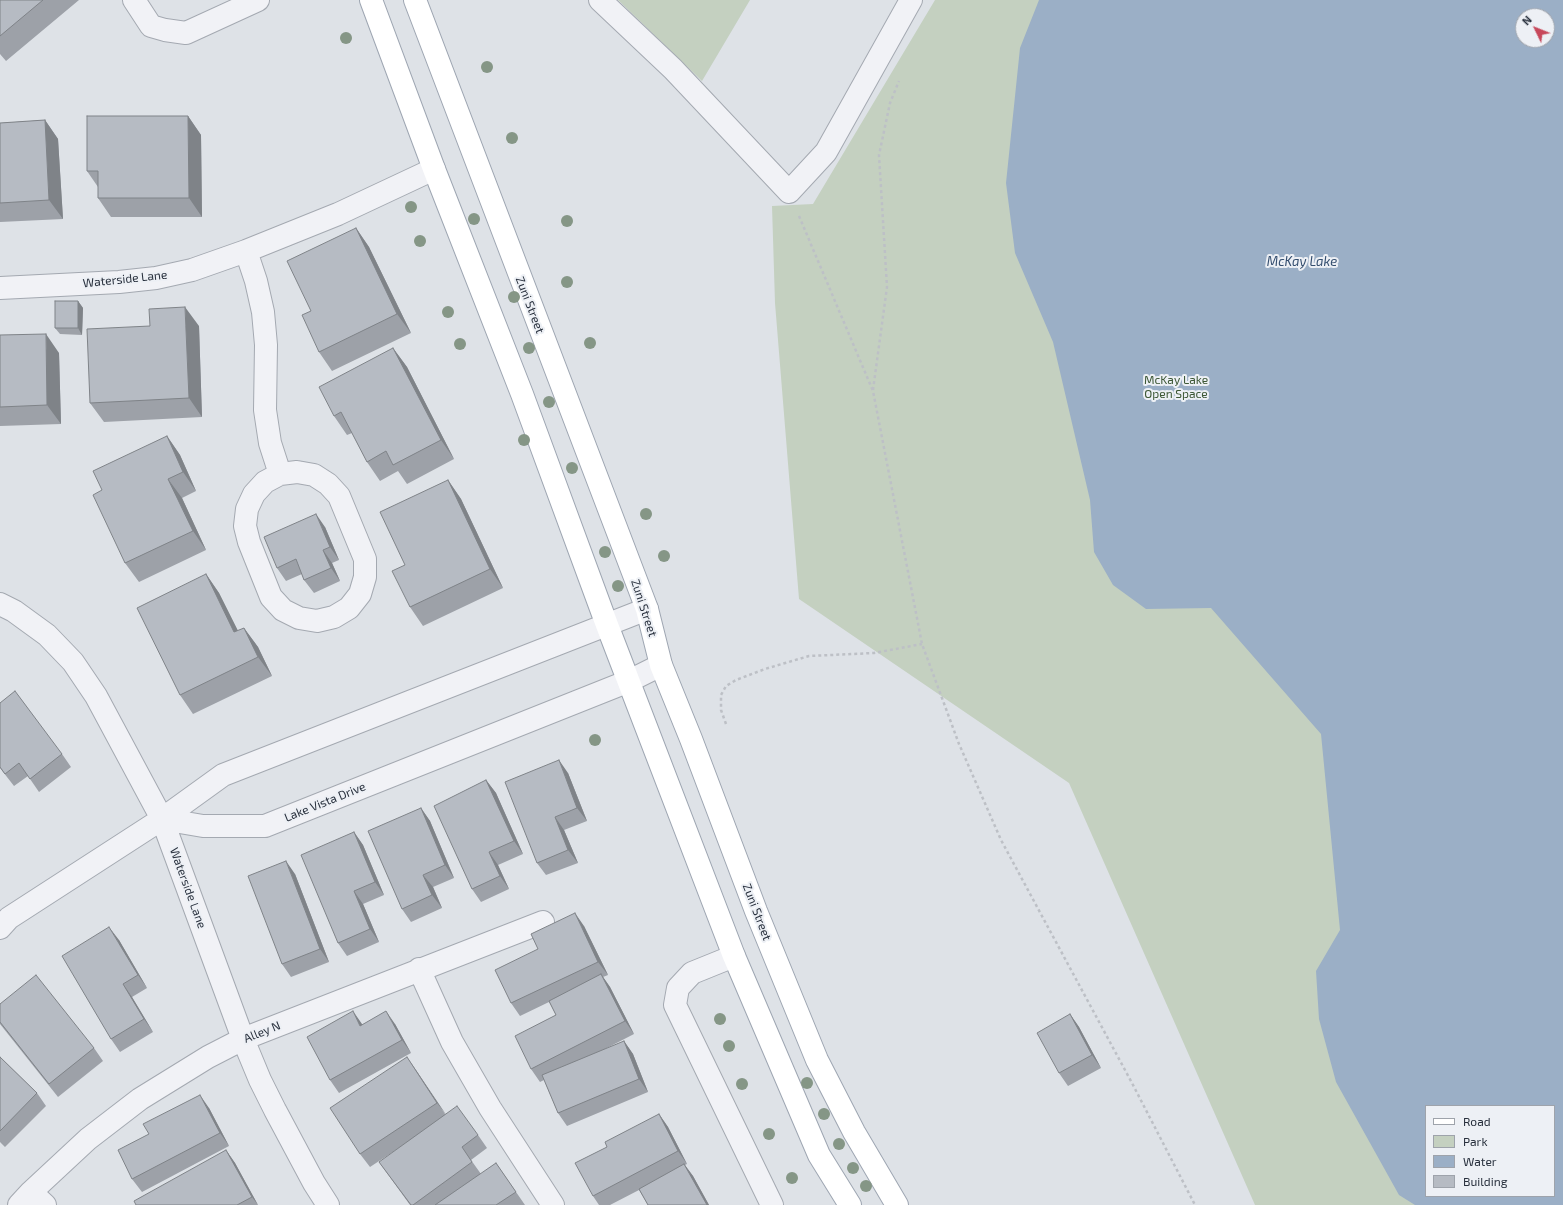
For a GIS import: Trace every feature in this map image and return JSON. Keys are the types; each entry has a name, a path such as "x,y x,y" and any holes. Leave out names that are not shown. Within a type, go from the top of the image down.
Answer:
{"main road":[{"path":"371,0 434,169 522,394 628,681 734,956 819,1155 850,1205"},
{"name":"Zuni Street","path":"415,0 647,609 661,665 694,746 756,911 817,1060 854,1132 897,1205"}],"street":[{"path":"134,0 150,26 186,33 258,0"},
{"path":"600,0 673,70 789,192 826,152 911,0"},
{"name":"Waterside Lane","path":"0,288 119,282 156,278 192,270 246,251 338,214 434,169"},
{"path":"246,251 256,281 263,312 266,345 265,410 270,443 280,474"},
{"path":"297,472 314,475 328,484 340,496 365,559 365,577 360,594 349,608 334,617 317,621 299,618 283,610 271,597 249,542 245,526 247,509 254,494 265,482 280,474 297,472"},
{"name":"Waterside Lane","path":"0,604 14,611 47,636 73,662 96,696 162,819 243,1039 275,1110 314,1183 328,1205"},
{"path":"0,928 10,918 162,819 223,775 647,609"},
{"name":"Lake Vista Drive","path":"162,819 203,826 265,826 628,681 661,665"},
{"name":"Alley N","path":"31,1201 88,1139 140,1099 208,1057 243,1039 418,969 543,922"},
{"path":"734,956 692,973 678,988 676,1005 772,1205"},
{"path":"418,969 452,1042 490,1108 553,1205"}],"path":[{"path":"872,391 887,287 879,155 890,103 900,77"},
{"path":"789,192 872,391 922,644 959,744 1001,840 1132,1083 1195,1205"},
{"path":"726,724 720,695 726,686 736,680 765,669 809,656 874,653 922,644"}],"green space":[{"path":"618,0 750,0 702,81"},
{"name":"McKay Lake","path":"935,0 1563,0 1563,1205 1255,1205 1069,783 799,599 775,303 772,206 813,204"}],"water":[{"name":"McKay Lake","path":"1039,0 1563,0 1563,1205 1415,1205 1399,1195 1336,1082 1319,1019 1316,971 1340,930 1321,734 1211,608 1146,609 1113,585 1094,552 1090,500 1053,342 1015,253 1006,183 1020,48"}],"building":[{"path":"0,0 43,0 0,36"},
{"path":"87,116 188,116 189,198 98,198 98,171 87,171"},
{"path":"45,120 49,200 0,203 0,123"},
{"path":"356,228 397,314 319,352 302,315 311,311 287,261"},
{"path":"55,301 78,301 78,328 55,328"},
{"path":"185,307 189,398 90,403 87,329 150,326 149,309"},
{"path":"46,334 47,405 0,407 0,335"},
{"path":"393,348 441,440 393,465 386,451 367,462 341,412 334,416 319,387"},
{"path":"167,436 183,472 168,479 193,531 125,563 93,495 102,490 93,471"},
{"path":"448,480 490,569 410,607 392,571 405,565 380,512"},
{"path":"316,514 330,547 323,550 331,568 304,580 296,559 277,568 264,537"},
{"path":"206,574 234,632 244,628 258,657 180,695 137,608"},
{"path":"15,691 62,754 30,779 19,763 5,774 0,767 0,703"},
{"path":"559,760 577,808 555,817 568,850 537,863 505,782"},
{"path":"486,780 514,841 489,852 500,876 472,889 434,806"},
{"path":"421,808 445,865 423,875 432,895 402,909 368,831"},
{"path":"354,832 375,882 354,891 370,929 338,943 301,855"},
{"path":"286,861 320,949 282,964 248,876"},
{"path":"575,913 598,962 511,1003 495,970 538,949 531,934"},
{"path":"109,927 138,975 123,984 144,1019 111,1039 62,956"},
{"path":"601,974 625,1021 531,1069 515,1036 556,1015 549,1001"},
{"path":"36,975 94,1048 49,1084 0,1022 0,1004"},
{"path":"353,1011 360,1026 386,1011 402,1040 330,1080 307,1037"},
{"path":"1070,1014 1092,1055 1059,1073 1037,1033"},
{"path":"624,1041 639,1079 558,1113 542,1075"},
{"path":"0,1057 37,1093 0,1131"},
{"path":"407,1057 437,1103 360,1154 330,1108"},
{"path":"200,1095 220,1133 132,1179 118,1150 149,1134 143,1124"},
{"path":"457,1106 478,1135 462,1147 472,1162 411,1205 379,1162"},
{"path":"659,1114 678,1151 593,1196 575,1163 607,1147 605,1142"},
{"path":"226,1150 252,1197 237,1205 136,1205 134,1201"},
{"path":"496,1163 516,1192 496,1205 435,1205"},
{"path":"684,1164 707,1205 648,1205 639,1189"}],"park label":[{"name":"McKay Lake Open Space","path":"1176,387"}]}
